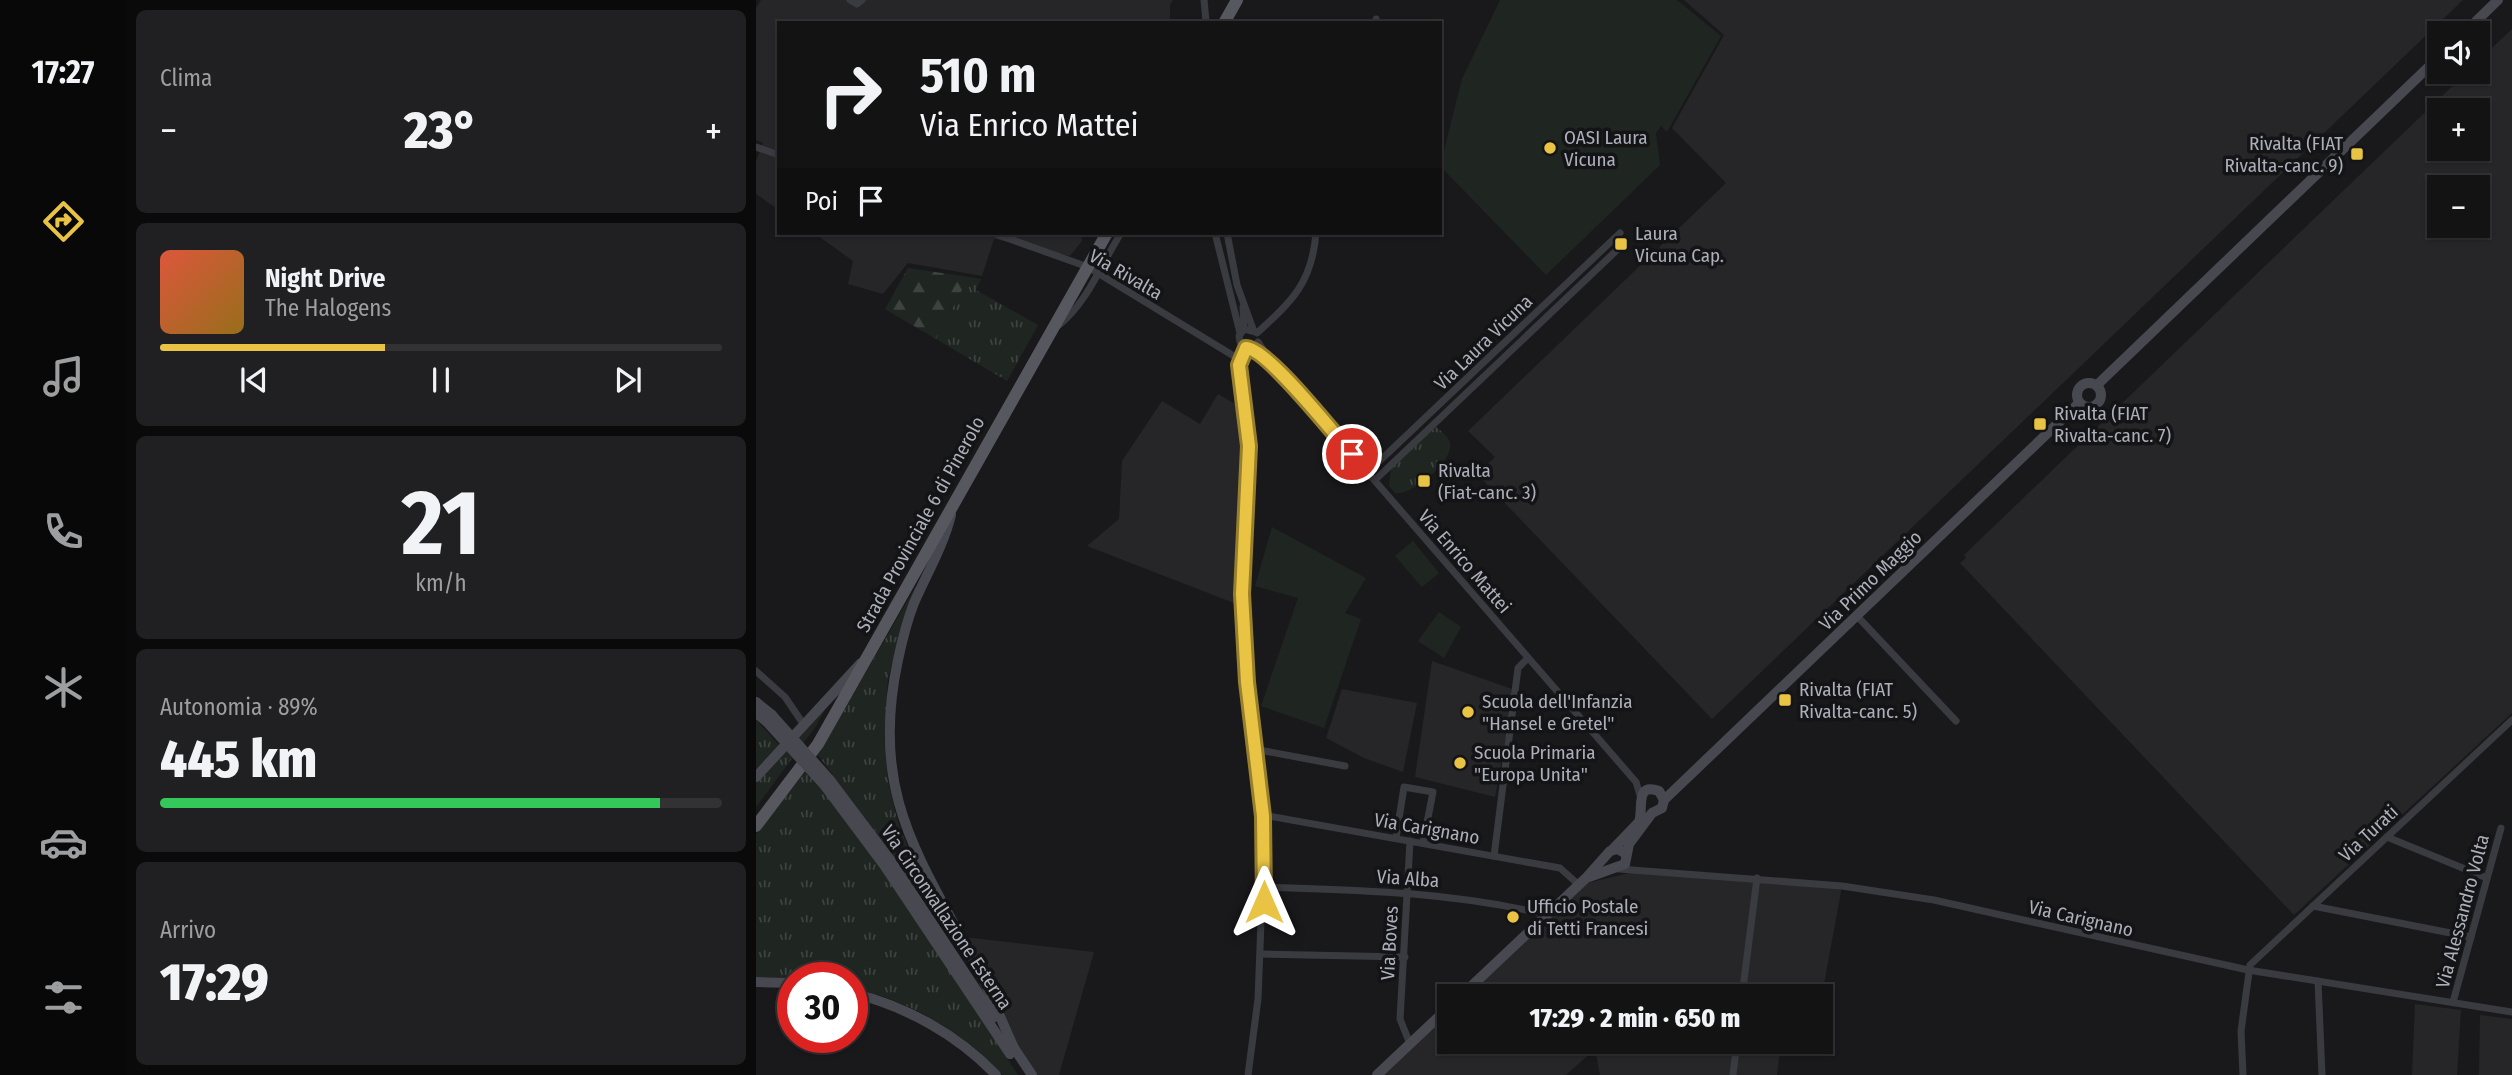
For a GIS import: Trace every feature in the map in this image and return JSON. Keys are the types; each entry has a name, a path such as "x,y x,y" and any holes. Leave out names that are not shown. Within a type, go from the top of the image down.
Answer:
{"main road":[{"path":"1225,21 1237,0"},
{"path":"2476,21 2498,0"},
{"path":"2097,385 2427,68"},
{"name":"Strada Provinciale 6 di Pinerolo","path":"756,826 818,744 1050,332 1093,271 1106,235"},
{"path":"2091,382 2097,385 2101,392 2098,404 2086,407 2079,403 2076,393 2081,385 2091,382"},
{"name":"Via Primo Maggio","path":"1658,793 1685,782 2079,403"},
{"path":"953,504 946,538 914,605 898,659 889,735 893,781 901,817 915,854 981,975 1014,1048"},
{"path":"756,777 844,679 866,659"},
{"path":"756,702 828,783"},
{"path":"756,713 769,718"},
{"name":"Via Circonvallazione Esterna","path":"828,783 891,861 1032,1075"},
{"name":"Via Circonvallazione Esterna","path":"828,783 1023,1075"},
{"path":"1474,984 1583,882 1639,822 1640,795 1658,793 1662,808 1652,813 1629,844 1626,862 1583,882"},
{"path":"1641,808 1652,813"},
{"path":"1610,851 1621,849 1626,854"},
{"path":"1610,851 1606,861 1615,868"},
{"path":"756,982 777,983"},
{"path":"868,998 897,1007 935,1027 979,1057 996,1075"},
{"path":"1377,1075 1437,1018"}],"street":[{"path":"850,0 857,4 862,0"},
{"path":"1204,0 1206,21"},
{"path":"756,147 777,154"},
{"name":"Via Laura Vicuna","path":"1368,472 1619,233"},
{"name":"Via Rivalta","path":"998,235 1093,271 1238,361"},
{"path":"1093,271 1120,235"},
{"path":"1216,235 1242,331 1249,346"},
{"path":"1227,235 1242,303 1242,331"},
{"path":"1248,1075 1255,1035 1264,887 1263,816 1254,749 1242,594 1249,446 1238,361 1249,346 1255,331 1291,302 1303,286 1313,259 1316,235"},
{"name":"Via Laura Vicuna","path":"1375,480 1617,250"},
{"path":"1242,303 1255,331"},
{"path":"1242,331 1255,331"},
{"name":"Via Enrico Mattei","path":"1249,346 1271,361 1636,782 1658,793"},
{"path":"1857,616 1956,721"},
{"path":"1494,856 1518,667 1528,658"},
{"path":"756,671 786,696 804,725"},
{"name":"Via Turati","path":"2248,970 2250,965 2512,720"},
{"path":"1254,749 1345,766"},
{"name":"Via Enrico Mattei","path":"1636,782 1640,795"},
{"path":"1396,838 1404,786 1433,792 1423,843"},
{"name":"Via Carignano","path":"1263,816 1560,868 1583,882"},
{"name":"Via Alessandro Volta","path":"2453,1002 2501,828"},
{"path":"2387,837 2487,878"},
{"name":"Via Boves","path":"1410,841 1400,1019 1410,1044"},
{"path":"1626,854 1642,870"},
{"name":"Via Carignano","path":"1615,868 1842,886 1934,900 2248,970 2512,1012"},
{"path":"1744,984 1757,878"},
{"name":"Via Alba","path":"1264,887 1407,892 1497,902 1548,915"},
{"path":"2313,906 2471,937"},
{"path":"1261,954 1405,957"},
{"path":"2243,1075 2241,1031 2248,970"},
{"path":"2318,981 2322,1075"},
{"path":"1733,1075 1735,1054"}],"shaded area":[{"path":"761,0 1173,0 1170,4 1170,21 777,21 777,209 756,194 756,161 763,143 756,140 756,8"},
{"path":"1684,0 2463,0 2441,21 2427,21 2427,34 1712,719 1477,474 1495,457 1468,431 1726,183 1672,128 1724,35"},
{"path":"2512,29 2512,713 2294,915 1960,563 1966,558 1964,555 2427,110 2427,161 2490,161 2490,98 2440,98 2455,84 2490,84 2490,50"},
{"path":"817,235 1081,235 1082,241 1070,256 994,239 982,276 908,263 883,294 848,284 853,261"},
{"path":"1218,394 1244,409 1246,444 1239,605 1087,546 1119,519 1122,461 1162,401 1200,424"},
{"path":"1432,661 1515,690 1495,797 1415,777"},
{"path":"1342,689 1417,703 1403,772 1364,758 1326,738"},
{"path":"1642,870 1842,886 1824,984 1474,984 1579,885"},
{"path":"964,937 1094,952 1059,1075 1037,1075 1014,1040 993,987"},
{"path":"2415,1004 2461,1010 2457,1075 2412,1075"},
{"path":"2480,1015 2512,1019 2512,1075 2479,1075"},
{"path":"1437,1018 1437,1054 1589,1054 1566,1075 1377,1075"},
{"path":"1596,1054 1779,1054 1777,1075 1600,1075"}],"green space":[{"name":"OASI Laura Vicuna","path":"1500,0 1677,0 1721,36 1667,132 1661,126 1656,133 1660,165 1546,275 1442,168 1442,158 1462,79"},
{"path":"908,268 969,277 936,339 885,309"},
{"path":"969,277 981,279 976,290 1038,325 1007,381 936,339"},
{"path":"1435,426 1450,443 1445,459 1439,468 1421,483 1395,493 1389,486 1391,468"},
{"path":"1272,527 1366,578 1345,613 1361,619 1324,728 1261,706 1298,598 1255,586"},
{"path":"1413,541 1439,573 1422,587 1395,556"},
{"path":"916,586 888,677 884,735 888,782 897,819 911,856 968,965 895,858 818,755"},
{"path":"1439,612 1461,627 1444,658 1418,641"},
{"path":"832,697 816,726 756,807 756,783"},
{"path":"756,720 779,745 756,769"},
{"path":"806,771 890,881 1018,1075 1003,1075 971,1045 915,1009 868,992 868,962 777,962 777,977 756,977 756,834"}],"place":[{"name":"OASI Laura Vicuna","path":"1550,148"},
{"name":"Rivalta (FIAT Rivalta-canc. 9)","path":"2357,154"},
{"name":"Laura Vicuna Cap.","path":"1621,244"},
{"name":"Rivalta (FIAT Rivalta-canc. 7)","path":"2040,424"},
{"name":"Rivalta (Fiat-canc. 3)","path":"1424,481"},
{"name":"Rivalta (FIAT Rivalta-canc. 5)","path":"1785,700"},
{"name":"Scuola dell'Infanzia \"Hansel e Gretel\"","path":"1468,712"},
{"name":"Scuola Primaria \"Europa Unita\"","path":"1460,763"},
{"name":"Ufficio Postale di Tetti Francesi","path":"1513,917"}],"route":[{"path":"1264,902 1263,816 1247,682 1242,594 1249,446 1239,365 1246,348 1252,348 1271,361 1352,454"}]}
